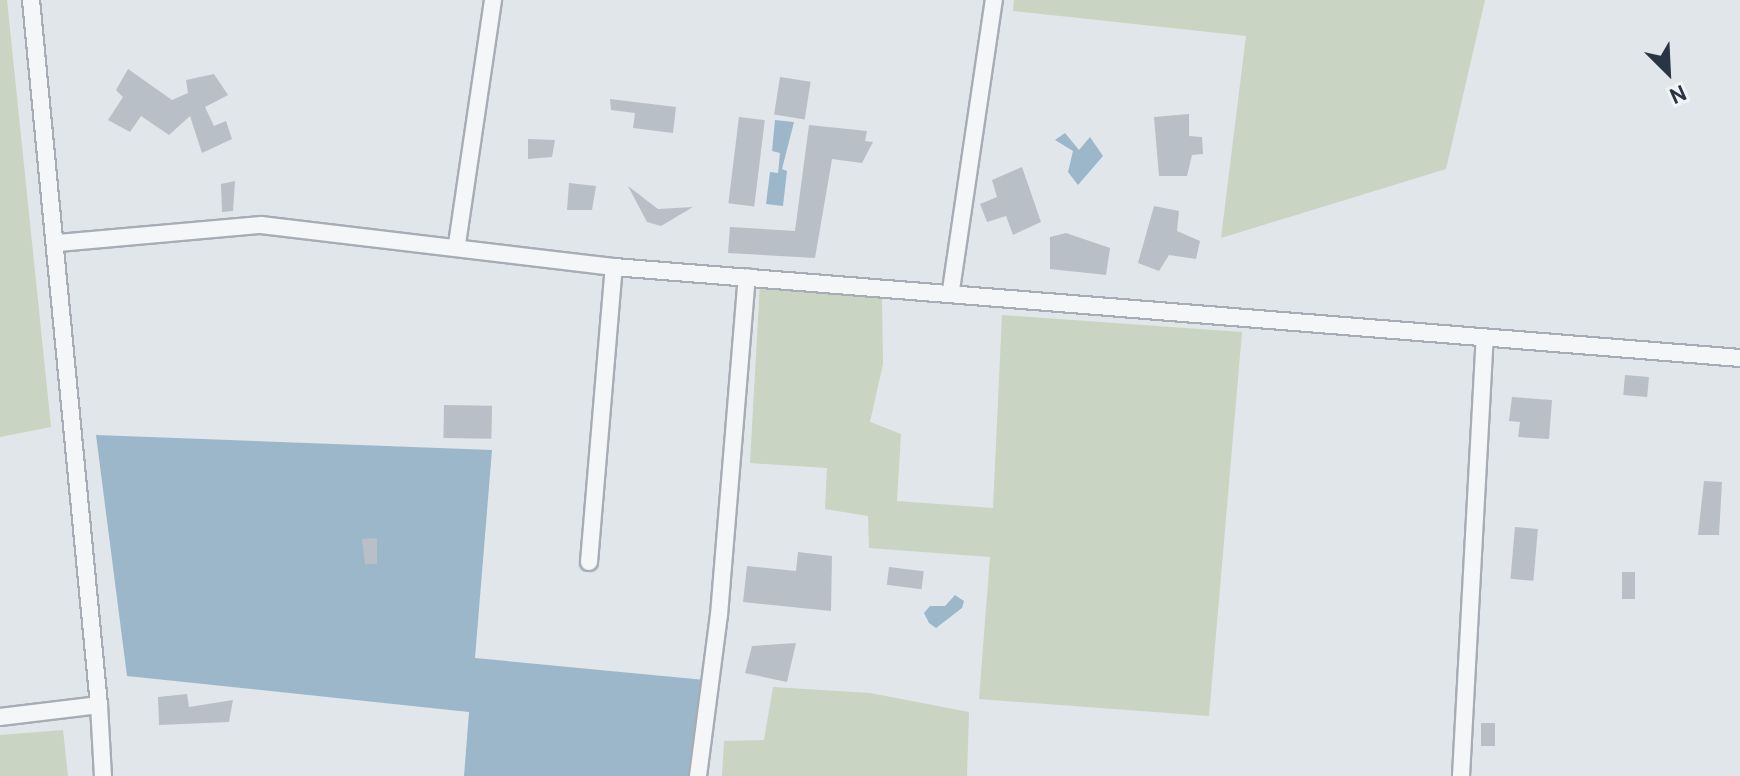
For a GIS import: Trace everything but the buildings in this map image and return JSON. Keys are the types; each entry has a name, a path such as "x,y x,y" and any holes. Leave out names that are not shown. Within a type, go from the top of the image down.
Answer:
{"street":[{"path":"31,0 58,243 103,776"},
{"path":"457,244 493,0"},
{"path":"951,290 994,0"},
{"path":"58,243 261,225 457,244 614,267 951,290 1485,339 1740,358"},
{"path":"589,562 614,267"},
{"path":"698,776 719,615 747,277"},
{"path":"1461,776 1485,339"},
{"path":"0,717 99,705"}],"green space":[{"path":"0,0 7,0 51,427 0,437"},
{"path":"1014,0 1485,0 1446,169 1221,238 1246,36 1013,11"},
{"path":"760,283 882,298 883,364 870,422 901,434 897,501 993,508 1002,315 1242,332 1209,716 979,699 990,557 869,548 868,516 825,509 827,468 750,463"},
{"path":"773,687 870,693 969,712 967,776 722,776 724,741 764,740"},
{"path":"63,730 68,776 0,776 0,735"}],"water":[{"path":"775,120 794,122 782,169 787,171 783,206 766,204 770,172 778,173 780,153 772,151"},
{"path":"1065,133 1079,150 1090,137 1103,156 1078,185 1068,172 1073,151 1055,140"},
{"path":"96,435 492,450 475,658 705,680 695,776 464,776 469,712 127,676"},
{"path":"955,595 964,601 962,608 936,628 929,623 924,613 930,606 945,606"}]}
